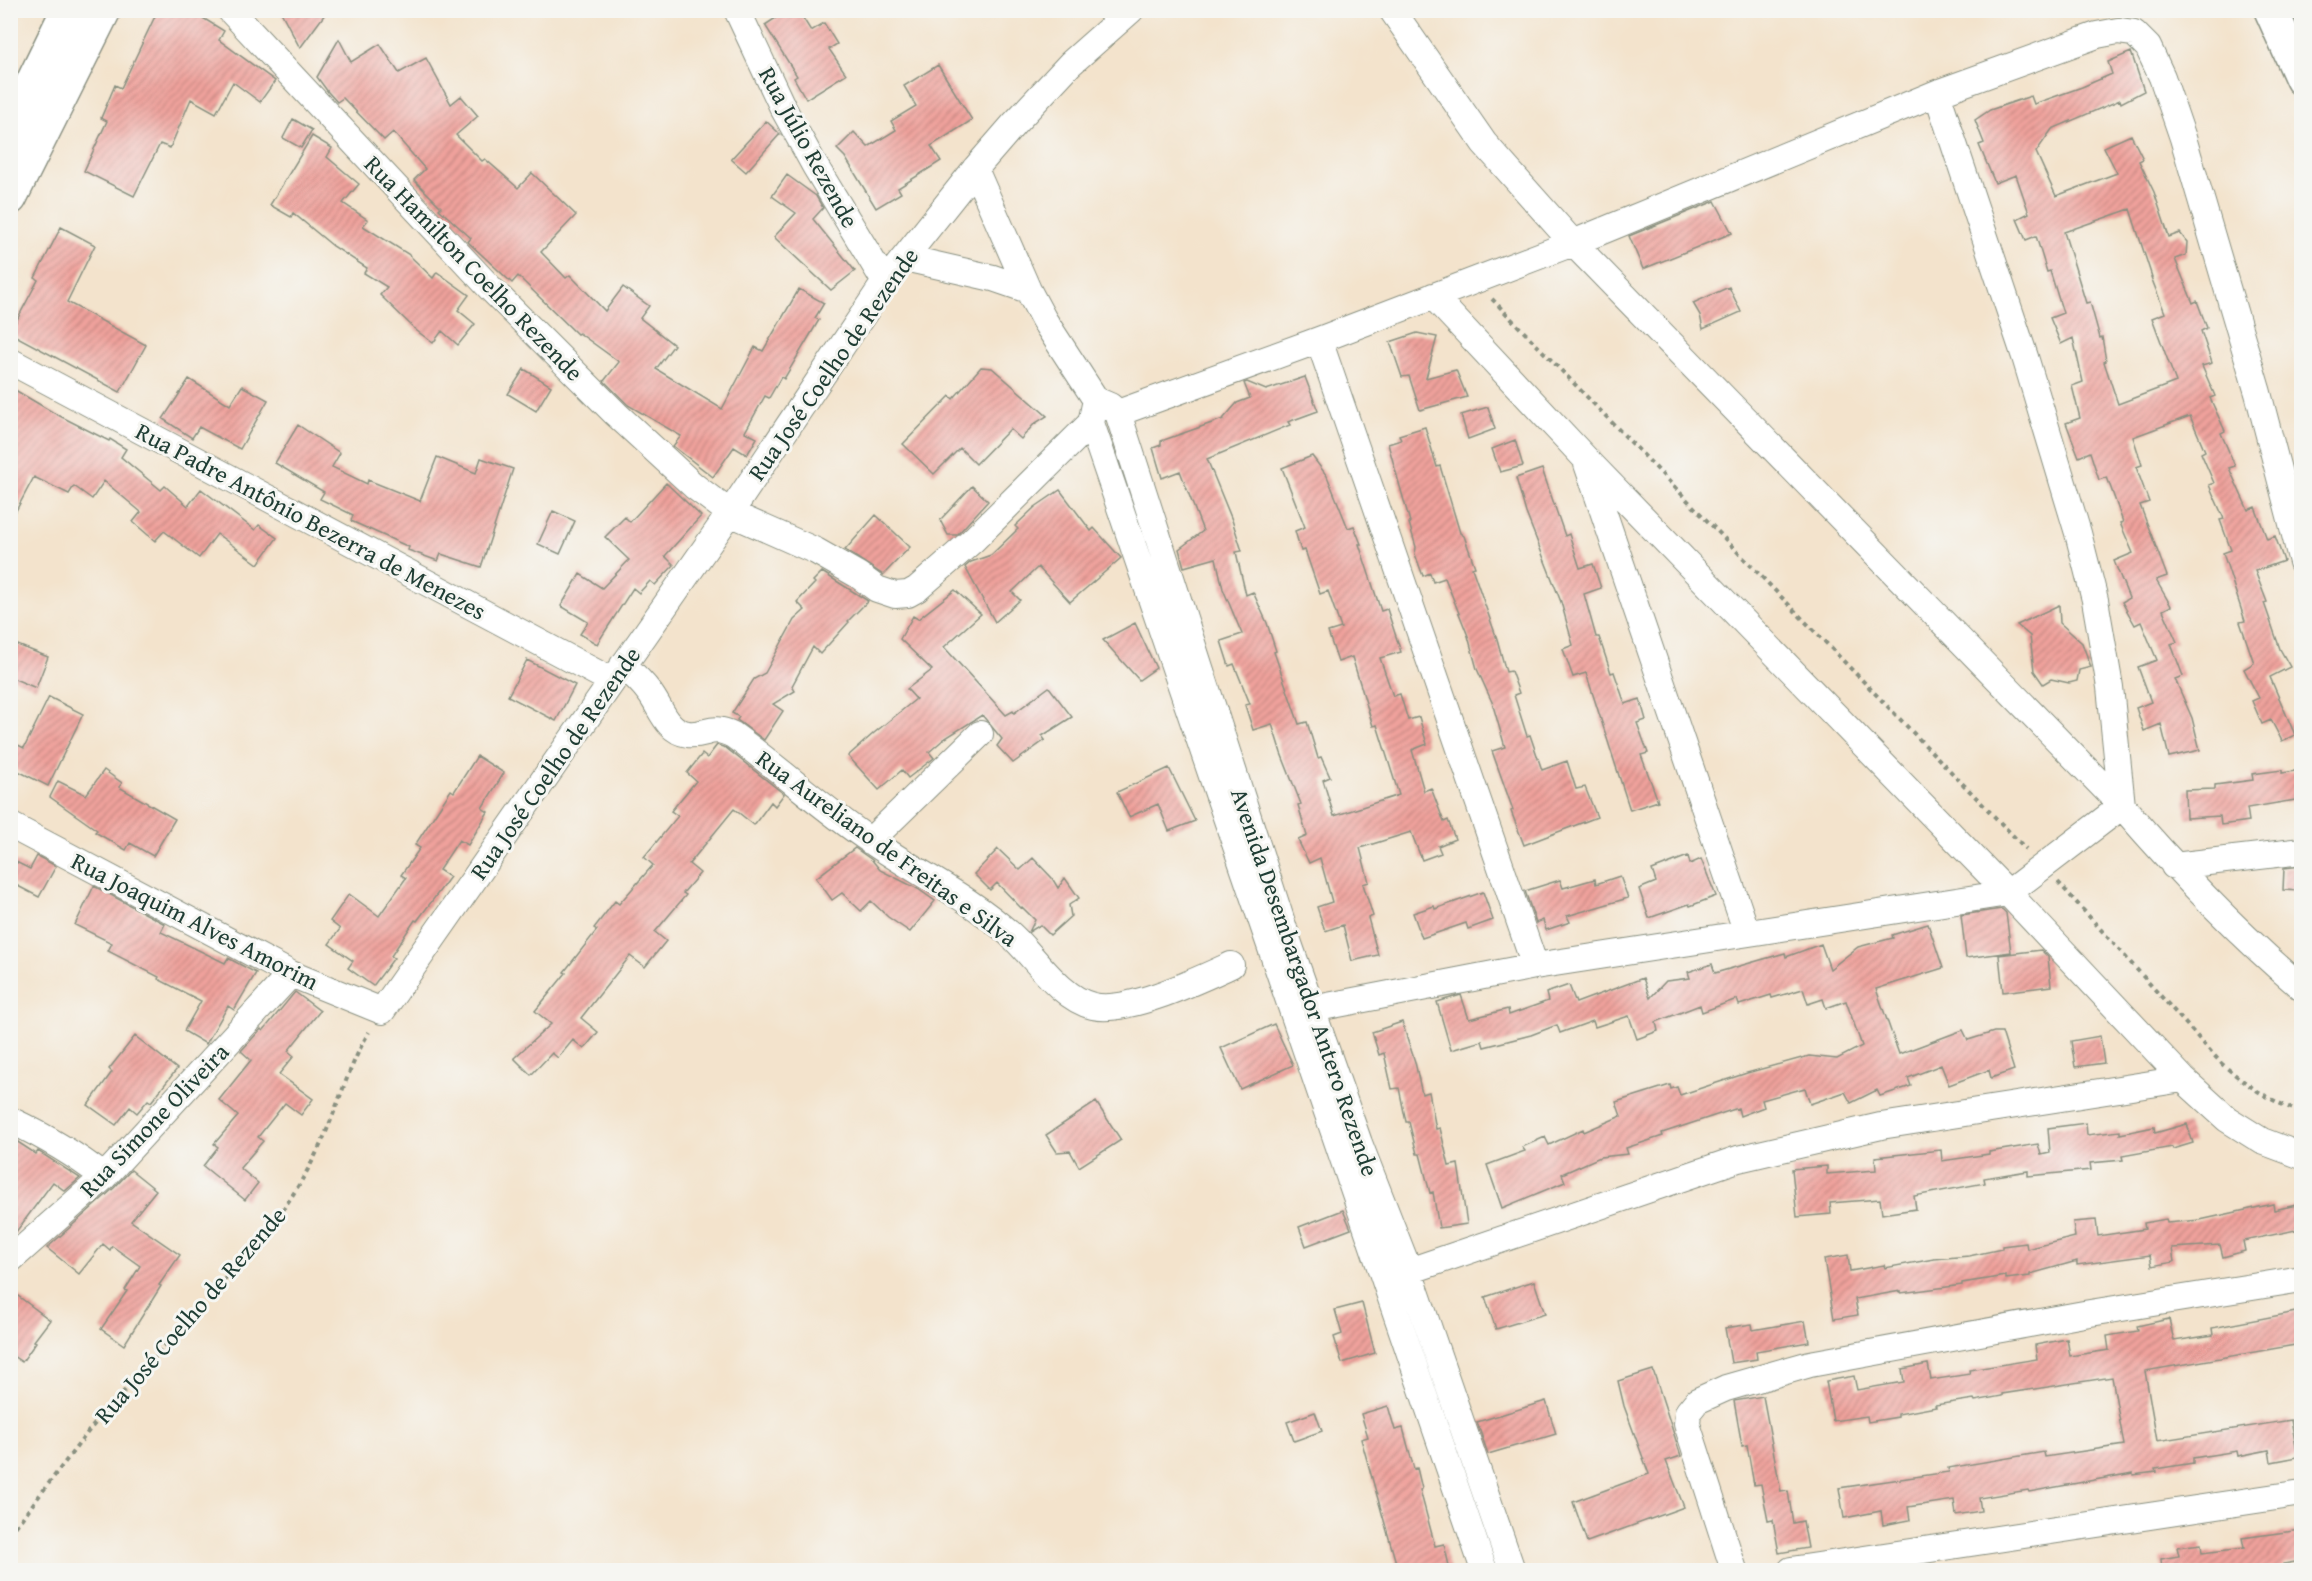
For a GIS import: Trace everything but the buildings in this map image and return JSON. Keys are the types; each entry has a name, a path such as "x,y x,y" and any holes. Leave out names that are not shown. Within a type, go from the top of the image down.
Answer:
{"main road":[{"path":"10,198 22,128 68,10"},
{"path":"22,128 104,10"},
{"path":"2271,10 2301,79"}],"street":[{"name":"Rua Hamilton Coelho Rezende","path":"230,10 538,337 660,456 730,513 816,551 858,575 877,589 895,595 908,594 917,589 972,541 1094,411"},
{"name":"Rua Júlio Rezende","path":"737,10 783,108 885,282"},
{"name":"Rua José Coelho de Rezende","path":"382,1011 730,513 885,282 975,169 1070,64 1131,10"},
{"path":"1392,10 1484,143 1573,243 2121,806 2174,866 2232,926 2301,988"},
{"path":"1118,414 1573,243 1937,93 2097,35 2118,30 2134,33 2148,47 2162,77 2183,138 2258,393 2301,562"},
{"path":"1937,93 2025,357 2078,532 2095,600 2110,687 2121,806"},
{"name":"Avenida Desembargador Antero Rezende","path":"975,169 1028,290 1094,411 1312,1009 1322,1066"},
{"path":"905,258 993,278 1028,290"},
{"path":"1433,296 1584,458 2008,893 2183,1079 2227,1119 2262,1141 2301,1156"},
{"path":"1319,340 1535,966"},
{"name":"Rua Padre Antônio Bezerra de Menezes","path":"10,361 618,673"},
{"name":"Avenida Desembargador Antero Rezende","path":"1094,411 1110,406 1118,414 1182,652 1350,1146 1436,1428 1484,1570"},
{"path":"1584,458 1746,933"},
{"name":"Rua Aureliano de Freitas e Silva","path":"618,673 648,690 669,726 688,734 712,729 733,735 870,841 977,908 1026,950 1062,989 1076,999 1092,1006 1108,1008 1144,1000 1231,965"},
{"path":"870,841 980,735"},
{"path":"1312,1009 1535,966 2008,893 2121,806"},
{"name":"Rua Joaquim Alves Amorim","path":"10,825 291,974 382,1011"},
{"path":"2174,866 2301,851"},
{"name":"Rua Simone Oliveira","path":"10,1260 104,1177 291,974"},
{"path":"1409,1271 1738,1159 1881,1126 2183,1079"},
{"path":"10,1120 81,1159 104,1177"},
{"name":"Avenida Desembargador Antero Rezende","path":"1350,1146 1409,1271 1512,1570"},
{"path":"1734,1570 1687,1424 1688,1412 1697,1401 1726,1388 1810,1364 2084,1314 2301,1279"},
{"path":"1436,1428 1460,1420"},
{"path":"1791,1570 2301,1493"}],"path":[{"path":"1474,281 2043,866 2222,1064 2253,1089 2285,1107 2301,1112"},
{"name":"Rua José Coelho de Rezende","path":"10,1534 91,1428 258,1242 284,1209 312,1162 331,1121 347,1075 382,1011"}]}
